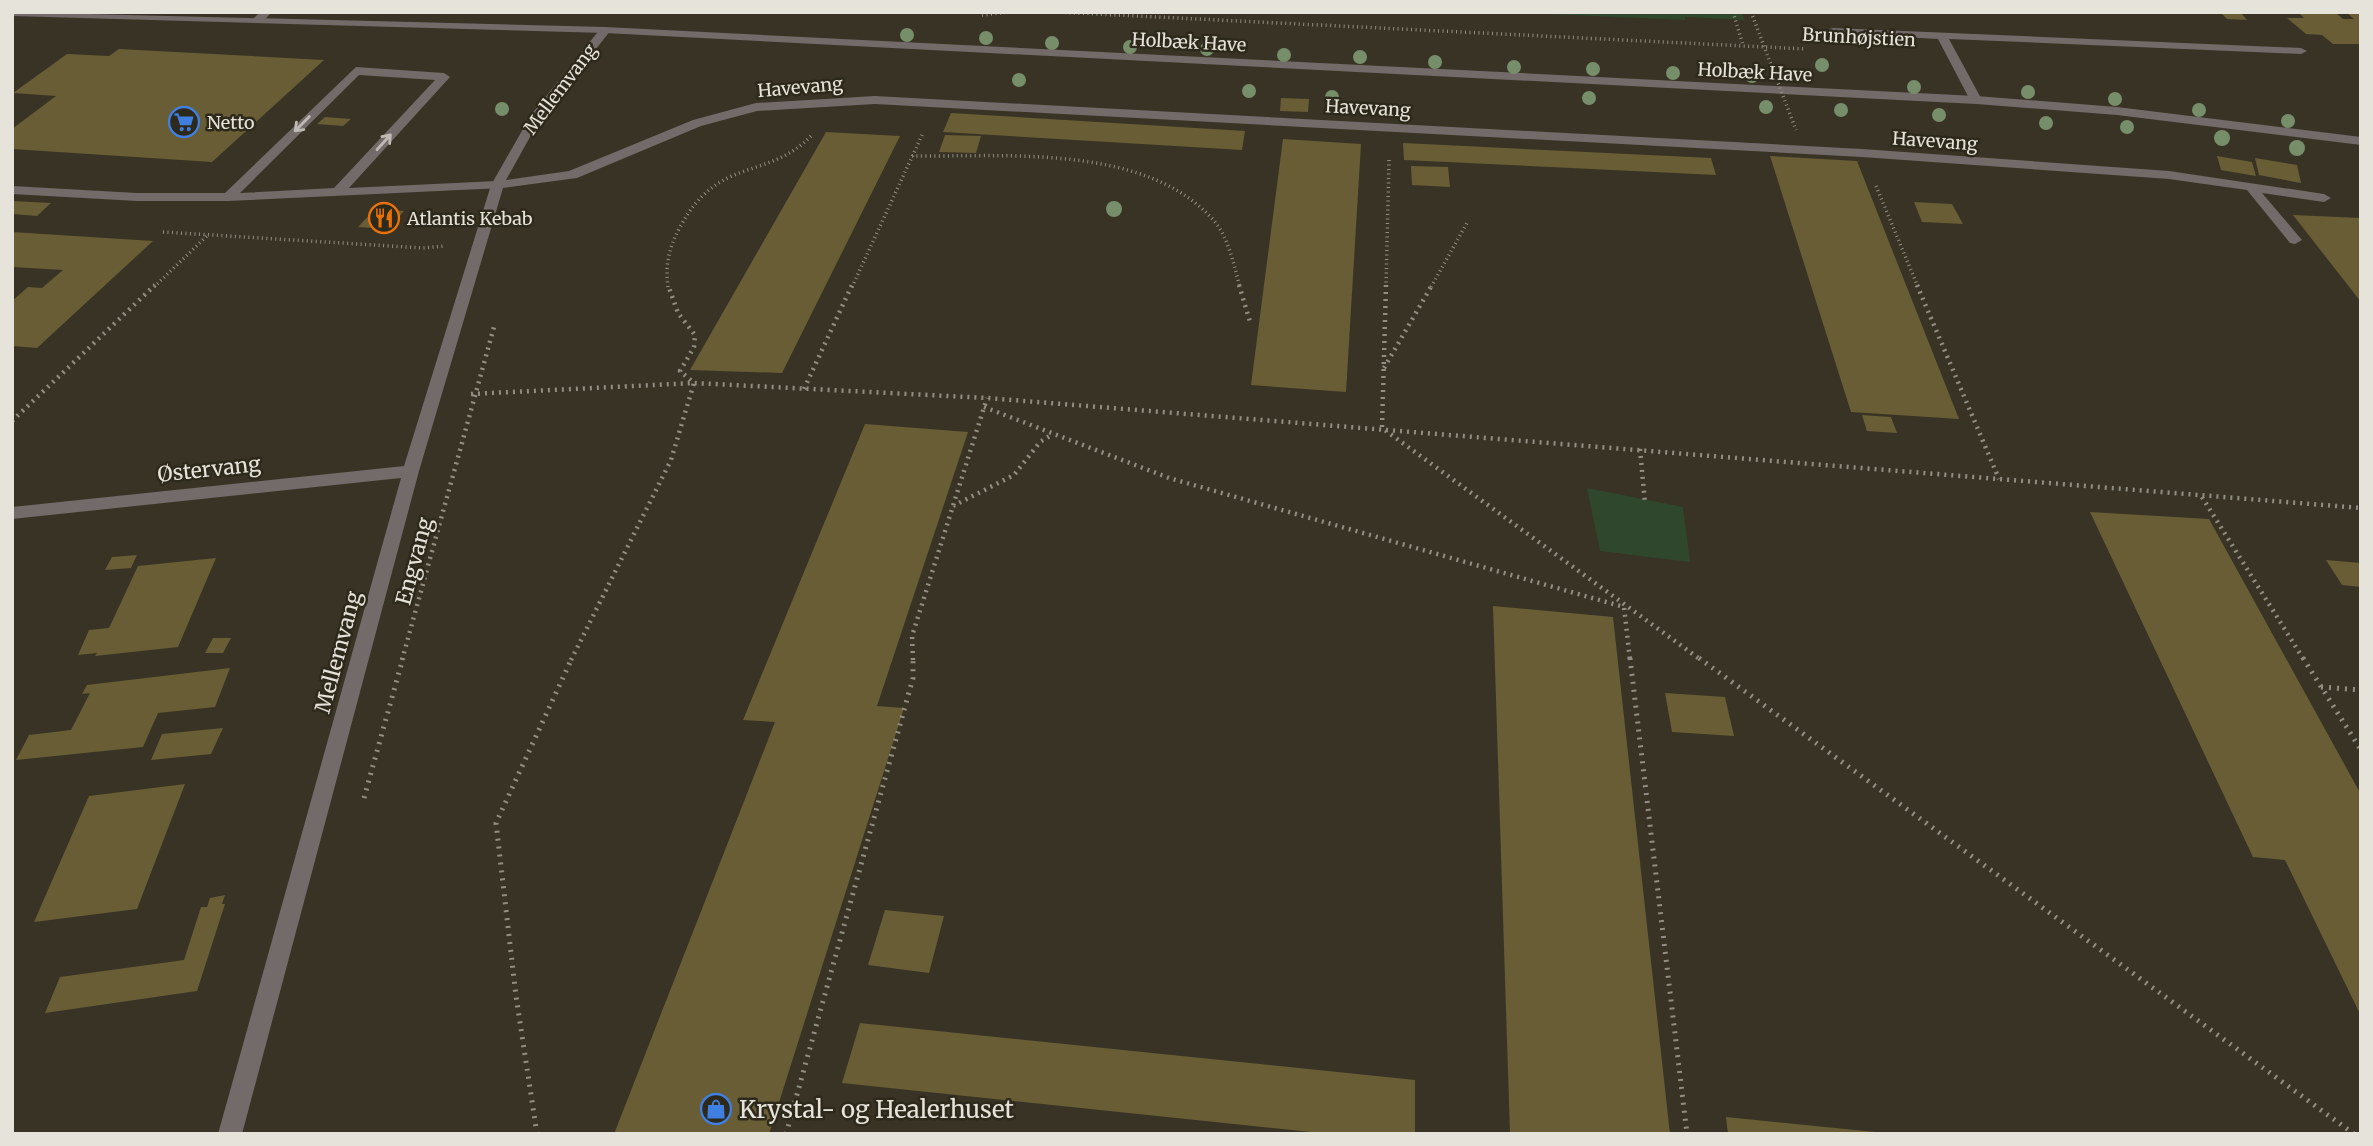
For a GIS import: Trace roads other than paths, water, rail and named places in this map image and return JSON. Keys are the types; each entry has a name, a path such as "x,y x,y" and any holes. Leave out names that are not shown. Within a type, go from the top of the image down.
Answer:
{"street":[{"name":"Holbæk Have","path":"12,13 263,15 605,30 1976,100 2106,110 2361,141"},
{"name":"Mellemvang","path":"230,1134 411,471 497,185 535,118 605,30"},
{"path":"1833,30 2301,51"},
{"path":"1942,36 1976,100"},
{"path":"228,197 356,71 444,77 338,192"},
{"name":"Havevang","path":"497,185 572,176 697,123 756,107 821,101 936,103 1862,153 2169,176 2249,185 2325,198"},
{"path":"12,190 137,197 248,197 497,185"},
{"path":"2249,185 2295,240"},
{"name":"Østervang","path":"12,513 411,471"}],"place":[{"name":"Netto","path":"184,122"},
{"name":"Atlantis Kebab","path":"384,218"},
{"name":"Krystal- og Healerhuset","path":"716,1109"}]}
